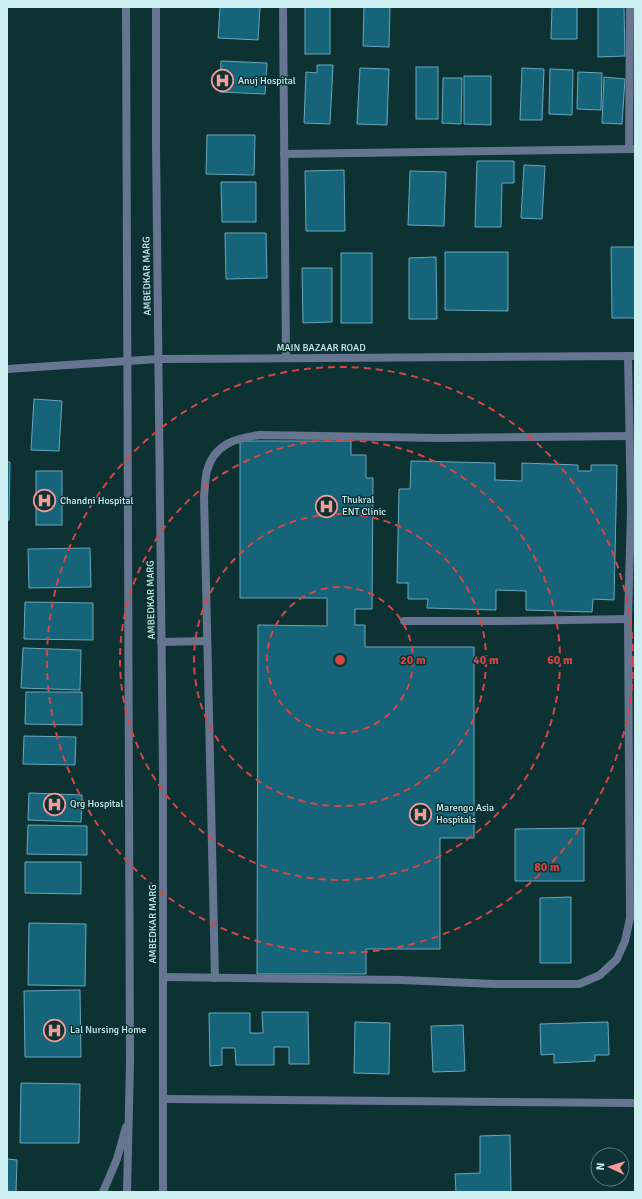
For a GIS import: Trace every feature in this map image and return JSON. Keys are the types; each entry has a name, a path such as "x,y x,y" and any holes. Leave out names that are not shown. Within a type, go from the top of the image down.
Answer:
{"street":[{"name":"AMBEDKAR MARG","path":"126,7 129,1112 127,1192"},
{"name":"AMBEDKAR MARG","path":"156,7 163,977 163,1192"},
{"path":"283,7 286,358"},
{"path":"284,154 632,149 630,7"},
{"name":"MAIN BAZAAR ROAD","path":"7,369 158,359 632,356"},
{"path":"163,977 402,980 494,984 579,984 600,975 617,959 625,941 630,918 628,619 631,511 629,436 632,356"},
{"path":"215,978 204,496 207,470 214,454 227,443 243,437 260,435 440,438 629,436"},
{"path":"404,621 628,619"},
{"path":"161,642 207,641"},
{"path":"163,1099 635,1103"},
{"path":"103,1192 117,1159 129,1112"}],"building":[{"path":"220,7 260,7 258,40 218,38"},
{"path":"305,7 330,7 330,54 305,54"},
{"path":"364,7 390,7 389,47 363,46"},
{"path":"552,7 577,7 577,39 551,39"},
{"path":"598,7 624,7 625,56 598,57"},
{"path":"221,61 267,63 265,94 220,92"},
{"path":"317,65 333,65 330,124 304,123 306,72 317,73"},
{"path":"416,67 438,67 438,119 416,119"},
{"path":"360,68 389,69 387,125 357,124"},
{"path":"522,68 544,69 542,120 520,120"},
{"path":"550,69 573,70 572,115 549,114"},
{"path":"578,72 602,73 601,110 577,109"},
{"path":"464,76 491,76 491,125 464,124"},
{"path":"604,77 625,79 622,124 602,123"},
{"path":"443,78 462,78 461,124 442,123"},
{"path":"207,135 255,135 254,175 206,174"},
{"path":"477,161 514,161 514,183 502,183 501,227 475,227"},
{"path":"524,165 545,166 542,219 521,218"},
{"path":"344,170 345,231 306,231 305,171"},
{"path":"410,171 446,172 444,226 408,225"},
{"path":"221,182 256,182 256,222 222,222"},
{"path":"225,233 266,233 267,278 226,279"},
{"path":"611,247 635,247 635,318 612,318"},
{"path":"445,252 508,252 508,311 445,310"},
{"path":"341,253 372,253 372,323 341,323"},
{"path":"436,257 437,319 409,319 409,258"},
{"path":"302,268 332,268 332,322 303,323"},
{"path":"34,399 62,401 59,451 31,450"},
{"path":"240,441 351,441 351,455 366,455 366,478 373,478 372,609 355,609 355,625 365,625 365,647 474,647 474,838 440,838 440,949 366,949 366,974 257,974 258,625 327,626 327,598 240,598"},
{"path":"411,461 495,463 495,480 522,481 522,463 578,465 578,471 591,471 591,465 617,465 614,600 593,599 592,612 526,610 526,591 496,590 496,610 427,608 428,599 408,599 408,583 397,583 399,489 410,489"},
{"path":"7,462 10,462 9,520 7,520"},
{"path":"36,471 62,471 62,525 36,525"},
{"path":"90,548 91,587 29,588 28,549"},
{"path":"25,602 93,603 93,640 24,639"},
{"path":"23,648 81,650 80,690 21,688"},
{"path":"26,692 82,692 82,725 25,724"},
{"path":"24,736 76,737 75,765 23,764"},
{"path":"29,793 82,795 81,822 28,820"},
{"path":"28,825 87,826 87,855 27,854"},
{"path":"584,828 584,881 515,881 515,829"},
{"path":"25,862 81,862 81,894 25,893"},
{"path":"571,897 571,963 540,963 540,898"},
{"path":"29,923 86,924 85,986 28,985"},
{"path":"80,990 81,1057 25,1057 24,991"},
{"path":"262,1012 308,1012 309,1064 289,1064 289,1047 274,1047 274,1065 236,1065 235,1048 222,1048 222,1065 210,1066 209,1013 250,1013 250,1033 263,1033"},
{"path":"355,1022 390,1023 389,1074 354,1073"},
{"path":"608,1022 609,1055 595,1055 595,1061 554,1063 554,1054 541,1055 540,1024"},
{"path":"463,1025 465,1071 433,1072 431,1026"},
{"path":"21,1083 80,1084 79,1143 20,1143"},
{"path":"510,1135 511,1192 456,1192 455,1174 480,1173 480,1136"},
{"path":"7,1159 17,1160 16,1192 7,1192"}],"place":[{"name":"Anuj Hospital","path":"223,81"},
{"name":"Chandni Hospital","path":"45,501"},
{"name":"Thukral ENT Clinic","path":"326,506"},
{"name":"Qrg Hospital","path":"54,804"},
{"name":"Marengo Asia Hospitals","path":"420,814"},
{"name":"Lal Nursing Home","path":"54,1030"}]}
